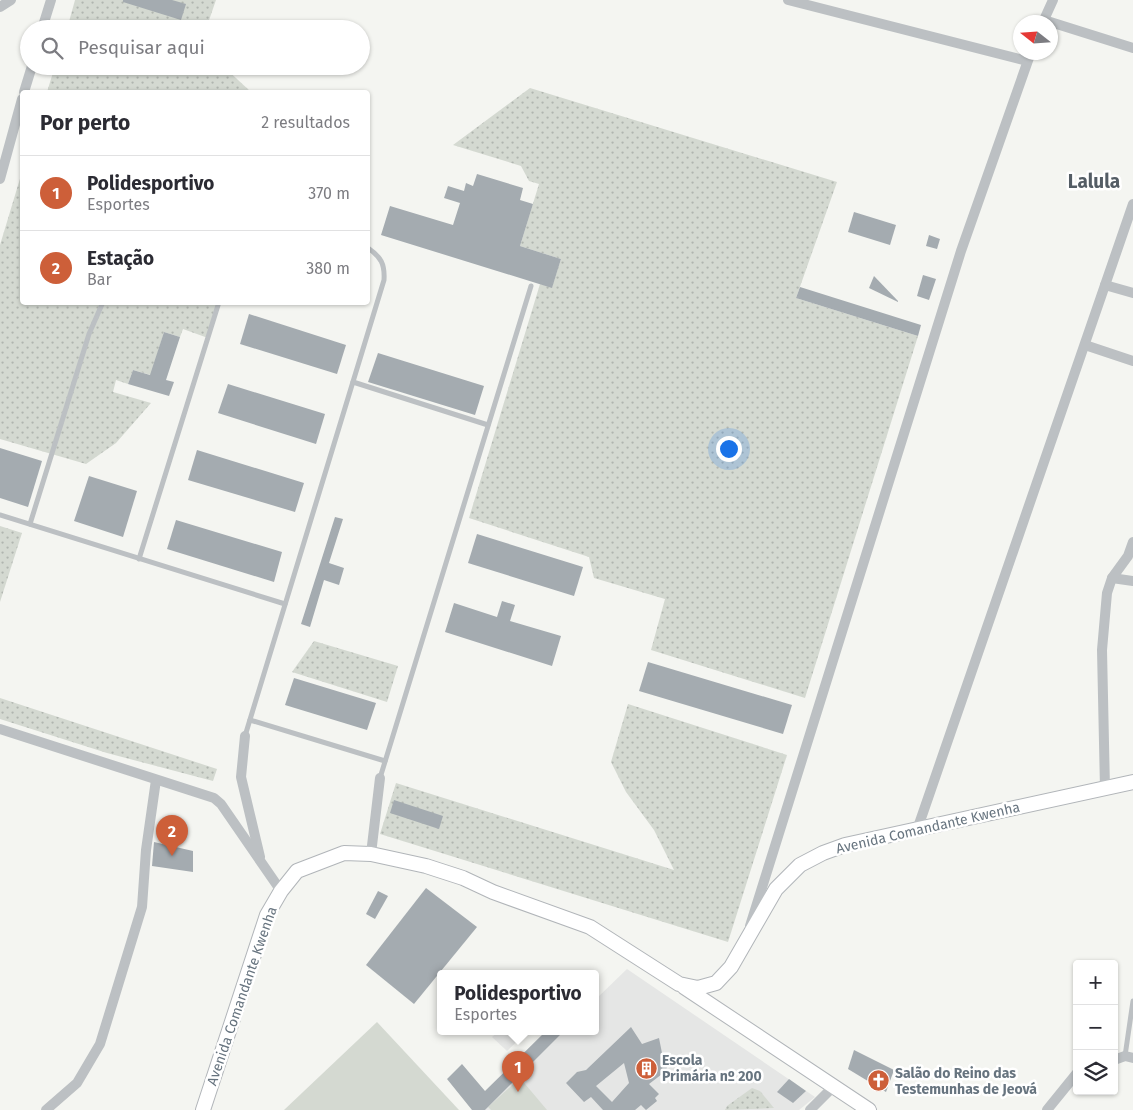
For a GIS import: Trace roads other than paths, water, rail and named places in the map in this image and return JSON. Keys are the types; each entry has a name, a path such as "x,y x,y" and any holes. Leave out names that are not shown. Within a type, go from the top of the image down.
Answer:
{"main road":[{"name":"Avenida Comandante Kwenha","path":"203,1110 267,915 281,891 297,871 319,861 344,853 371,854 426,866 463,878 493,892 590,927 679,984 698,988 716,983 731,967 776,889 800,865 823,853 845,845 1133,782"},
{"path":"679,984 869,1110"}],"street":[{"path":"0,7 12,0"},
{"path":"45,20 51,0"},
{"path":"788,0 808,2 1013,53"},
{"path":"1047,15 1053,0"},
{"path":"1058,25 1133,48"},
{"path":"746,939 961,251 1028,60"},
{"path":"25,90 29,75"},
{"path":"0,179 20,106"},
{"path":"918,830 1133,204"},
{"path":"1106,285 1133,293"},
{"path":"1085,345 1133,361"},
{"path":"1105,789 1102,650 1107,593 1112,578 1128,556 1133,542"},
{"path":"1112,578 1133,581"},
{"path":"0,729 214,798 221,804 281,891"},
{"path":"245,736 241,777 252,831 264,868"},
{"path":"371,854 380,778"},
{"path":"46,1110 77,1083 100,1044 142,907 146,850 156,780"},
{"path":"1047,1110 1073,1078"},
{"path":"810,1110 834,1086"}],"lane":[{"path":"245,736 384,280 385,267 381,259 370,250"},
{"path":"380,778 531,286"},
{"path":"30,524 89,334 102,305"},
{"path":"139,559 218,305"},
{"path":"353,382 488,425"},
{"path":"0,515 285,604"},
{"path":"250,720 385,761"},
{"path":"1129,1057 1133,1001"}],"place":[{"name":"Estação","path":"172,856"},
{"name":"Escola Primária nº 200","path":"646,1068"},
{"name":"Salão do Reino das Testemunhas de Jeová","path":"879,1081"},
{"name":"Polidesportivo","path":"518,1092"}],"district":[{"name":"Lalula","path":"1094,181"}]}
